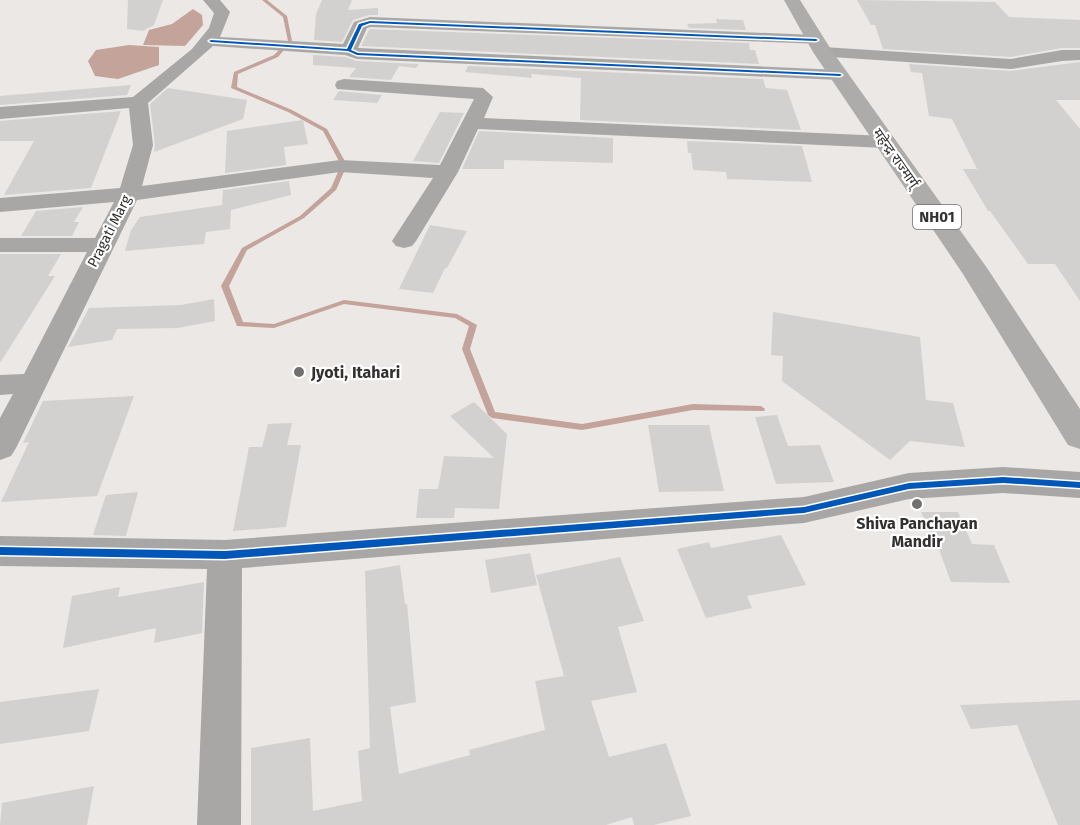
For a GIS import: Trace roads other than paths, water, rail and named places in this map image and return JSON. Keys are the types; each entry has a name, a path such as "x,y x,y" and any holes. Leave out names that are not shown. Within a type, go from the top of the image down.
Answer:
{"highway":[{"name":"महेन्द्र राज्मार्ग्","path":"792,0 820,46 977,274 1080,436"}],"street":[{"path":"0,113 138,102 151,87 186,64 211,41 222,12 211,0"},
{"path":"349,50 360,25 370,22 820,46 1011,64 1025,64 1064,54 1080,55"},
{"path":"211,41 349,50 357,54 840,75"},
{"path":"344,85 476,92 482,95 484,100 447,172 404,242"},
{"name":"Pragati Marg","path":"0,448 129,194 143,145 138,102"},
{"path":"471,123 885,142"},
{"path":"0,205 129,194 339,166 447,172"},
{"path":"0,245 102,245"},
{"path":"0,386 33,383"},
{"path":"0,551 225,555 804,510 909,486 1003,480 1080,485"},
{"path":"219,825 225,555"}],"waterway":[{"path":"264,0 285,17 290,41 276,56 236,73 234,88 290,111 325,130 344,165 334,189 302,217 244,249 225,286 240,324 274,326 344,302 457,316 473,325 466,349 492,415 582,427 693,407 761,409"}],"place":[{"name":"Jyoti, Itahari","path":"299,372"},
{"name":"Shiva Panchayan Mandir","path":"917,504"}]}
